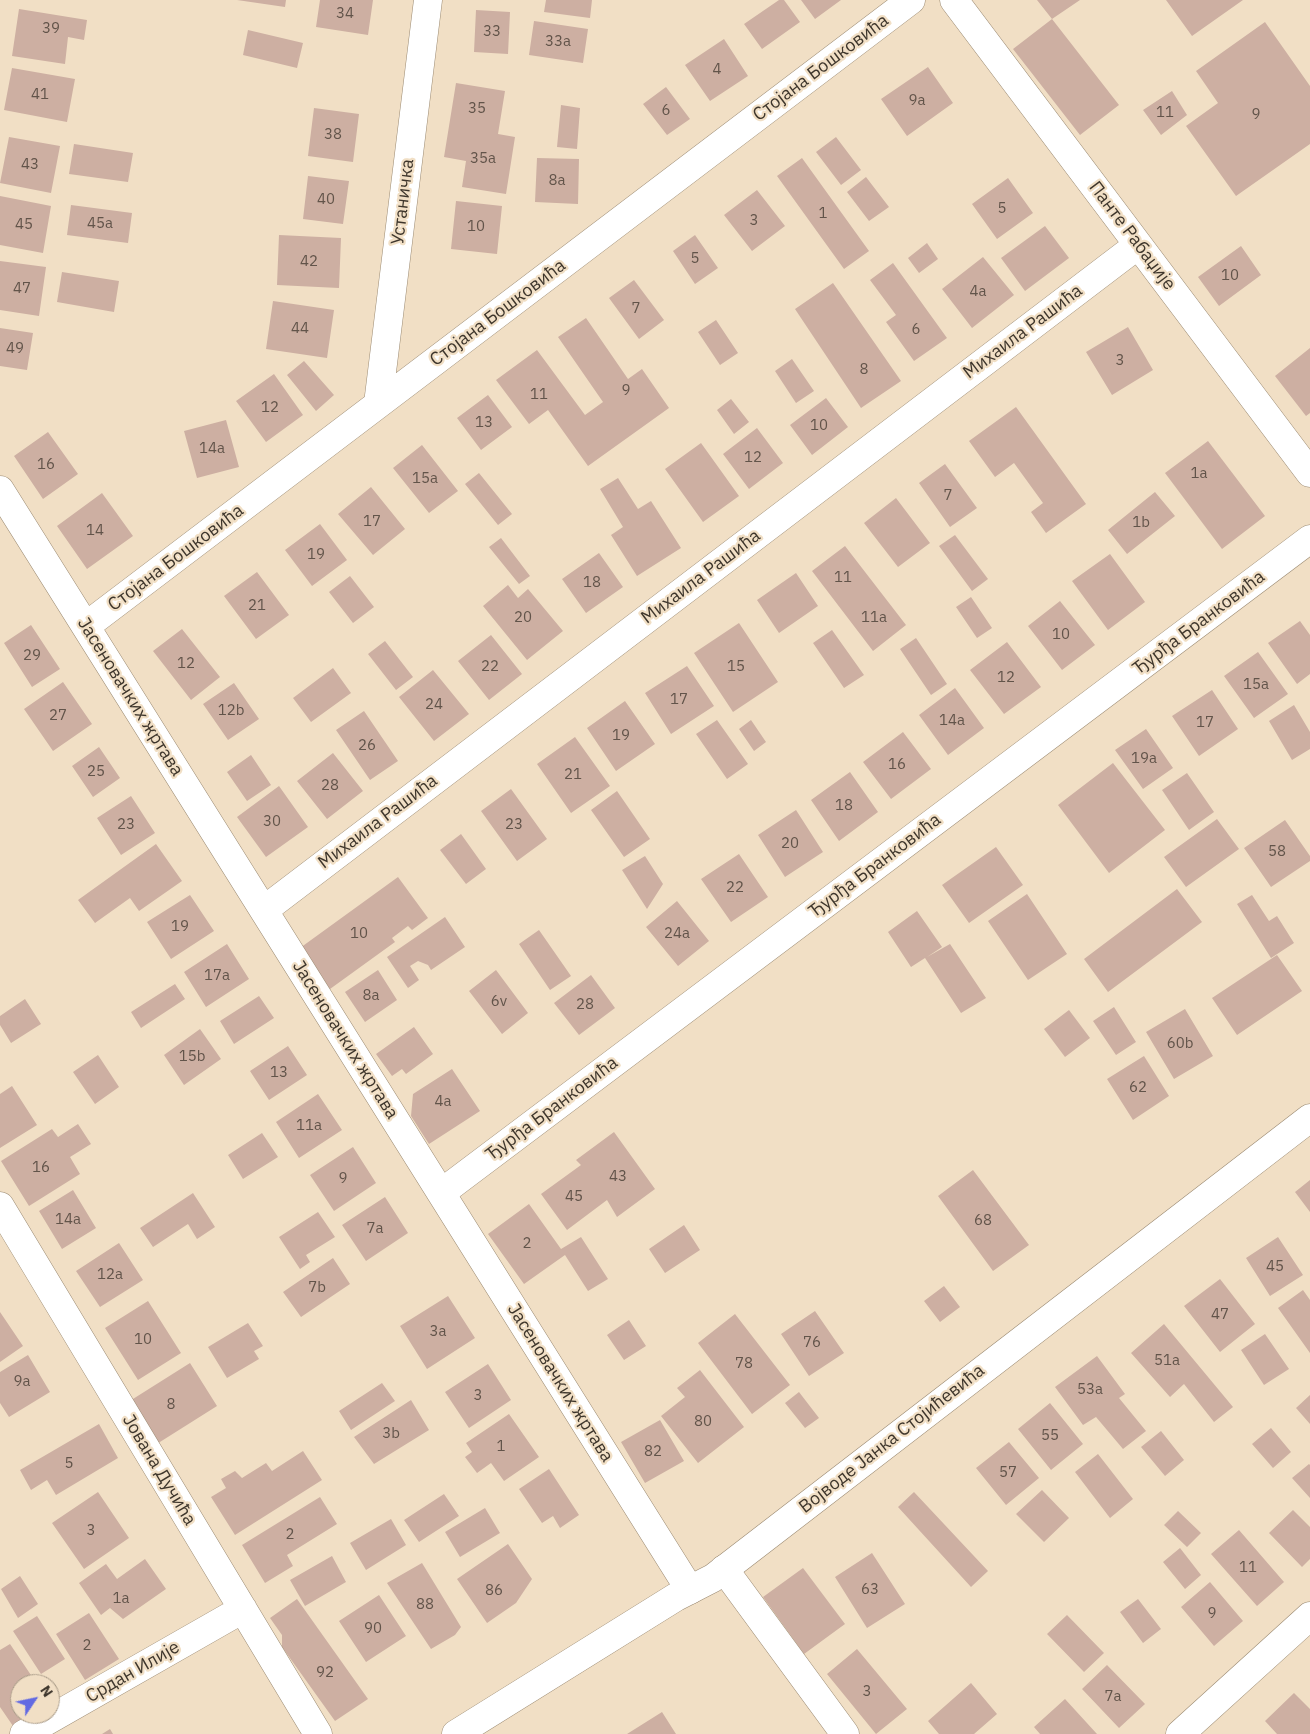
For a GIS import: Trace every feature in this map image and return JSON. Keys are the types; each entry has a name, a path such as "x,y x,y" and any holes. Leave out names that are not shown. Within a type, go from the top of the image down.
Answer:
{"street":[{"name":"Устаничка","path":"378,404 428,0"},
{"name":"Стојана Бошковића","path":"86,626 911,0"},
{"name":"Панте Рабаџије","path":"954,0 1310,473"},
{"name":"Михаила Рашића","path":"264,910 1138,245"},
{"name":"Јасеновачких жртава","path":"0,490 690,1590"},
{"name":"Ђурђа Бранковића","path":"441,1193 1310,540"},
{"name":"Војводе Јанка Стојићевића","path":"456,1734 724,1569 1310,1118"},
{"name":"Јована Дучића","path":"0,1206 318,1734"},
{"path":"724,1569 845,1734"},
{"name":"Срдан Илије","path":"24,1734 243,1609"},
{"path":"1180,1734 1310,1616"}],"building":[{"path":"237,0 286,0 285,7"},
{"path":"320,0 373,0 368,35 316,27"},
{"path":"546,0 592,0 590,18 544,12"},
{"path":"779,0 784,0 800,22 762,49 744,24"},
{"path":"801,0 841,0 815,19"},
{"path":"1037,0 1080,0 1052,19"},
{"path":"1166,0 1243,0 1192,36"},
{"path":"19,9 87,20 84,40 68,37 65,64 12,56"},
{"path":"476,10 510,12 508,54 474,52"},
{"path":"1052,19 1119,105 1080,135 1013,49"},
{"path":"534,21 588,29 583,63 529,55"},
{"path":"1265,22 1310,86 1310,144 1236,196 1186,126 1218,103 1196,71"},
{"path":"248,30 303,43 297,68 243,55"},
{"path":"724,39 748,76 710,101 685,65"},
{"path":"928,67 953,103 907,136 881,99"},
{"path":"12,68 75,79 67,122 4,110"},
{"path":"456,83 505,91 498,134 515,137 506,194 462,187 466,161 444,157"},
{"path":"666,87 690,119 667,135 643,104"},
{"path":"1172,91 1187,115 1161,135 1143,110"},
{"path":"561,105 580,108 577,149 557,147"},
{"path":"314,108 359,114 353,162 308,156"},
{"path":"9,137 60,146 51,193 0,183"},
{"path":"836,137 861,170 841,185 816,152"},
{"path":"74,144 133,153 128,182 69,174"},
{"path":"537,158 579,159 578,204 535,202"},
{"path":"802,158 869,251 844,269 777,176"},
{"path":"308,176 349,181 343,224 303,219"},
{"path":"866,177 889,207 869,221 847,192"},
{"path":"1008,178 1033,213 997,239 972,204"},
{"path":"757,190 785,226 752,251 724,215"},
{"path":"0,196 51,206 43,253 0,245"},
{"path":"456,201 502,206 497,254 451,249"},
{"path":"71,205 132,213 128,243 67,235"},
{"path":"1045,226 1069,258 1025,291 1001,258"},
{"path":"279,235 341,238 339,288 277,285"},
{"path":"695,235 718,268 695,284 673,251"},
{"path":"927,243 938,259 919,273 908,258"},
{"path":"1241,246 1261,275 1219,306 1198,277"},
{"path":"983,257 1014,295 972,328 942,289"},
{"path":"0,261 46,267 39,316 0,310"},
{"path":"893,263 947,338 914,361 886,322 896,315 870,280"},
{"path":"62,272 119,281 114,312 57,302"},
{"path":"634,280 664,320 639,339 609,298"},
{"path":"833,283 901,381 861,408 795,309"},
{"path":"273,301 334,310 327,358 266,349"},
{"path":"586,318 628,379 642,369 669,408 588,466 548,410 529,424 496,380 537,350 585,415 603,402 558,337"},
{"path":"716,320 738,353 720,365 698,332"},
{"path":"1128,327 1153,370 1112,395 1086,352"},
{"path":"0,328 33,333 27,370 0,366"},
{"path":"1310,348 1310,413 1306,416 1275,376"},
{"path":"792,359 814,391 796,403 775,371"},
{"path":"304,361 334,395 316,411 287,375"},
{"path":"274,374 303,415 266,442 236,401"},
{"path":"488,395 512,427 481,450 457,418"},
{"path":"826,398 848,427 812,455 790,425"},
{"path":"731,399 749,422 734,434 717,410"},
{"path":"1016,407 1086,504 1046,533 1031,512 1043,503 1014,463 995,477 969,441"},
{"path":"226,420 239,467 197,478 184,431"},
{"path":"757,428 783,463 749,489 723,454"},
{"path":"48,432 78,474 43,499 14,456"},
{"path":"1208,441 1265,516 1222,549 1165,473"},
{"path":"701,443 739,496 703,522 665,469"},
{"path":"422,445 458,491 429,513 393,468"},
{"path":"945,464 977,508 950,527 919,483"},
{"path":"479,473 512,514 498,525 465,484"},
{"path":"618,478 638,509 651,501 681,548 637,576 611,535 623,527 600,489"},
{"path":"371,487 405,529 373,555 338,514"},
{"path":"1155,492 1175,516 1127,554 1108,530"},
{"path":"102,493 133,536 87,569 57,526"},
{"path":"896,498 930,543 898,567 864,523"},
{"path":"320,524 347,560 312,586 285,550"},
{"path":"955,535 988,579 972,591 939,546"},
{"path":"501,538 530,576 519,584 489,547"},
{"path":"845,546 906,625 873,651 812,571"},
{"path":"599,553 623,587 586,613 562,579"},
{"path":"1110,554 1145,602 1108,630 1072,581"},
{"path":"257,572 289,615 256,639 224,596"},
{"path":"796,573 818,606 779,633 757,600"},
{"path":"350,576 374,607 353,623 329,592"},
{"path":"508,585 518,598 528,589 563,631 527,660 483,606"},
{"path":"971,597 992,628 977,638 956,607"},
{"path":"1060,601 1095,645 1062,670 1028,626"},
{"path":"1300,621 1310,635 1310,674 1297,684 1268,643"},
{"path":"739,623 778,682 733,712 694,653"},
{"path":"31,625 60,669 32,687 4,643"},
{"path":"182,629 220,677 191,700 153,651"},
{"path":"832,630 864,675 844,688 813,643"},
{"path":"491,635 522,674 489,700 458,661"},
{"path":"916,638 947,684 931,695 900,649"},
{"path":"385,641 413,677 396,690 368,654"},
{"path":"1007,642 1041,687 1004,714 970,670"},
{"path":"1258,652 1288,694 1254,718 1224,676"},
{"path":"687,666 714,706 671,734 645,693"},
{"path":"333,668 351,693 311,722 293,698"},
{"path":"433,670 469,714 434,741 399,697"},
{"path":"63,682 92,724 53,751 24,709"},
{"path":"234,683 259,719 228,740 203,704"},
{"path":"955,688 984,728 948,755 919,715"},
{"path":"1212,690 1238,729 1199,756 1172,716"},
{"path":"625,701 655,744 616,771 587,728"},
{"path":"1294,705 1310,732 1310,749 1292,760 1269,721"},
{"path":"364,711 398,761 370,780 336,730"},
{"path":"717,720 748,764 727,779 696,734"},
{"path":"751,720 766,742 754,751 739,729"},
{"path":"1146,729 1173,768 1143,789 1115,750"},
{"path":"903,732 931,769 891,799 863,762"},
{"path":"575,737 610,786 571,813 537,764"},
{"path":"99,747 120,778 93,797 72,766"},
{"path":"333,753 363,791 327,819 297,781"},
{"path":"251,755 271,785 247,801 227,772"},
{"path":"1113,763 1165,830 1109,873 1058,805"},
{"path":"850,772 878,812 839,841 811,800"},
{"path":"1187,773 1214,812 1189,830 1162,790"},
{"path":"279,786 308,827 266,857 237,817"},
{"path":"511,789 547,839 517,861 481,811"},
{"path":"617,791 650,839 624,857 591,810"},
{"path":"131,796 155,833 121,855 97,818"},
{"path":"796,810 823,852 785,877 758,835"},
{"path":"1217,819 1239,849 1186,887 1164,857"},
{"path":"1285,820 1310,856 1310,861 1271,887 1244,848"},
{"path":"461,834 486,869 466,884 440,850"},
{"path":"156,844 182,881 139,911 130,898 95,923 78,900"},
{"path":"996,847 1023,885 969,923 942,885"},
{"path":"739,854 768,897 731,922 701,879"},
{"path":"645,856 663,884 647,909 622,870"},
{"path":"398,877 428,918 412,930 408,926 392,938 395,942 330,989 300,948"},
{"path":"1177,889 1202,922 1108,992 1084,959"},
{"path":"1027,894 1067,954 1028,980 988,921"},
{"path":"190,895 214,931 171,959 147,922"},
{"path":"1252,895 1269,921 1277,916 1294,943 1271,958 1237,904"},
{"path":"677,901 709,941 678,966 646,927"},
{"path":"917,911 942,947 927,957 950,944 986,998 961,1013 925,958 911,967 888,932"},
{"path":"445,917 465,947 431,970 428,965 418,961 410,966 419,980 408,988 387,957"},
{"path":"539,930 571,976 550,990 519,944"},
{"path":"227,944 249,979 206,1007 184,972"},
{"path":"1277,955 1302,991 1237,1035 1212,998"},
{"path":"378,970 397,1000 365,1022 345,992"},
{"path":"496,970 528,1013 502,1034 469,991"},
{"path":"591,975 615,1008 579,1035 554,1003"},
{"path":"175,984 185,999 141,1028 131,1012"},
{"path":"259,996 274,1018 234,1044 220,1021"},
{"path":"25,999 41,1024 11,1043 0,1025 0,1016"},
{"path":"1114,1007 1136,1042 1116,1055 1093,1021"},
{"path":"1185,1009 1213,1056 1174,1079 1146,1032"},
{"path":"1069,1010 1090,1038 1065,1057 1044,1029"},
{"path":"414,1027 433,1054 406,1074 402,1069 392,1076 376,1054"},
{"path":"200,1029 221,1059 184,1085 164,1055"},
{"path":"288,1046 307,1075 269,1100 250,1071"},
{"path":"98,1055 119,1087 95,1104 73,1072"},
{"path":"1144,1056 1169,1096 1133,1120 1107,1079"},
{"path":"452,1069 480,1111 429,1144 411,1116 413,1094"},
{"path":"12,1086 37,1125 0,1148 0,1094"},
{"path":"318,1094 342,1130 299,1158 276,1122"},
{"path":"78,1124 91,1144 70,1157 80,1174 29,1206 1,1161 52,1129 58,1137"},
{"path":"614,1132 655,1189 617,1217 607,1200 567,1230 541,1194 581,1165 576,1160"},
{"path":"262,1133 278,1157 243,1179 228,1155"},
{"path":"353,1147 376,1183 334,1211 310,1175"},
{"path":"973,1170 1029,1245 993,1271 938,1196"},
{"path":"1310,1180 1310,1212 1295,1192"},
{"path":"73,1190 96,1228 62,1249 39,1211"},
{"path":"193,1193 215,1227 197,1239 188,1224 153,1247 140,1228"},
{"path":"385,1197 408,1233 366,1261 342,1225"},
{"path":"529,1204 561,1249 581,1237 608,1279 588,1291 565,1255 524,1284 488,1234"},
{"path":"318,1212 335,1237 306,1255 310,1262 300,1269 279,1237"},
{"path":"684,1225 700,1250 665,1273 649,1249"},
{"path":"1278,1237 1303,1275 1270,1296 1246,1258"},
{"path":"119,1243 143,1280 100,1307 76,1271"},
{"path":"333,1258 350,1284 301,1317 283,1292"},
{"path":"1220,1279 1255,1324 1220,1352 1184,1306"},
{"path":"944,1286 960,1307 940,1322 924,1301"},
{"path":"1303,1290 1310,1300 1310,1353 1278,1308"},
{"path":"448,1296 475,1338 427,1369 400,1326"},
{"path":"148,1301 181,1353 138,1380 105,1328"},
{"path":"815,1311 844,1353 809,1376 781,1334"},
{"path":"0,1312 23,1346 0,1362"},
{"path":"735,1314 790,1385 752,1414 698,1343"},
{"path":"629,1320 646,1346 624,1360 607,1335"},
{"path":"248,1323 263,1346 254,1351 259,1359 227,1378 208,1347"},
{"path":"1164,1324 1233,1407 1214,1422 1184,1384 1170,1397 1131,1353"},
{"path":"1265,1334 1289,1369 1264,1385 1241,1350"},
{"path":"28,1355 50,1392 9,1417 0,1403 0,1372"},
{"path":"1097,1356 1125,1394 1119,1398 1146,1431 1123,1449 1096,1417 1083,1425 1055,1387"},
{"path":"190,1363 217,1406 152,1447 125,1404"},
{"path":"488,1364 511,1400 469,1428 445,1392"},
{"path":"700,1370 744,1427 698,1463 661,1416 685,1397 677,1388"},
{"path":"382,1383 395,1401 351,1430 339,1411"},
{"path":"799,1392 819,1418 805,1428 785,1403"},
{"path":"1310,1395 1310,1424 1296,1408"},
{"path":"411,1400 429,1430 374,1464 354,1437"},
{"path":"1050,1403 1083,1444 1051,1470 1018,1429"},
{"path":"509,1414 539,1457 504,1481 491,1463 477,1473 465,1457 472,1452 466,1443"},
{"path":"660,1420 684,1461 645,1483 621,1442"},
{"path":"99,1424 118,1458 56,1495 47,1480 31,1490 20,1470"},
{"path":"1271,1428 1291,1452 1273,1468 1252,1444"},
{"path":"1161,1431 1184,1460 1165,1476 1141,1447"},
{"path":"1009,1442 1039,1478 1006,1505 976,1468"},
{"path":"303,1451 322,1480 235,1535 211,1497 226,1488 221,1479 235,1471 242,1478 266,1463 272,1471"},
{"path":"1098,1454 1133,1499 1110,1518 1075,1472"},
{"path":"1310,1465 1310,1498 1292,1478"},
{"path":"549,1469 579,1515 560,1528 553,1516 542,1523 519,1489"},
{"path":"1042,1490 1069,1518 1044,1542 1016,1514"},
{"path":"98,1492 129,1538 84,1569 52,1523"},
{"path":"914,1492 988,1571 971,1587 898,1507"},
{"path":"444,1494 459,1516 419,1542 404,1520"},
{"path":"320,1497 337,1524 287,1555 293,1566 265,1583 242,1545"},
{"path":"485,1508 500,1533 460,1557 445,1532"},
{"path":"1293,1510 1310,1527 1310,1559 1302,1567 1269,1533"},
{"path":"1178,1511 1201,1533 1187,1547 1164,1525"},
{"path":"391,1519 406,1545 366,1570 350,1543"},
{"path":"1239,1530 1284,1582 1257,1606 1211,1554"},
{"path":"508,1544 532,1579 516,1603 487,1623 457,1579"},
{"path":"1180,1548 1201,1575 1185,1589 1163,1562"},
{"path":"872,1553 905,1604 867,1628 835,1577"},
{"path":"332,1556 346,1582 305,1606 290,1580"},
{"path":"145,1559 166,1589 123,1619 110,1608 101,1615 79,1583 106,1564 117,1579"},
{"path":"422,1563 461,1627 455,1635 431,1649 387,1583"},
{"path":"803,1568 845,1624 804,1654 763,1597"},
{"path":"20,1576 38,1604 18,1618 1,1589"},
{"path":"1210,1582 1243,1621 1214,1646 1181,1607"},
{"path":"379,1595 406,1636 366,1662 339,1621"},
{"path":"297,1599 368,1699 335,1721 282,1647 282,1635 270,1618"},
{"path":"1138,1599 1161,1629 1143,1643 1120,1612"},
{"path":"89,1613 119,1659 85,1680 56,1634"},
{"path":"1067,1615 1104,1653 1084,1672 1047,1634"},
{"path":"37,1616 65,1659 41,1674 13,1631"},
{"path":"10,1644 30,1674 10,1674 10,1722 0,1707 0,1650"},
{"path":"857,1649 907,1709 876,1734 827,1674"},
{"path":"1107,1665 1145,1704 1119,1728 1082,1689"},
{"path":"971,1683 997,1714 974,1734 939,1734 928,1721"},
{"path":"1294,1693 1310,1709 1310,1734 1277,1734 1265,1721"},
{"path":"1065,1699 1097,1734 1040,1734 1034,1727"},
{"path":"662,1712 676,1734 627,1734"},
{"path":"110,1729 113,1734 102,1734"}]}
